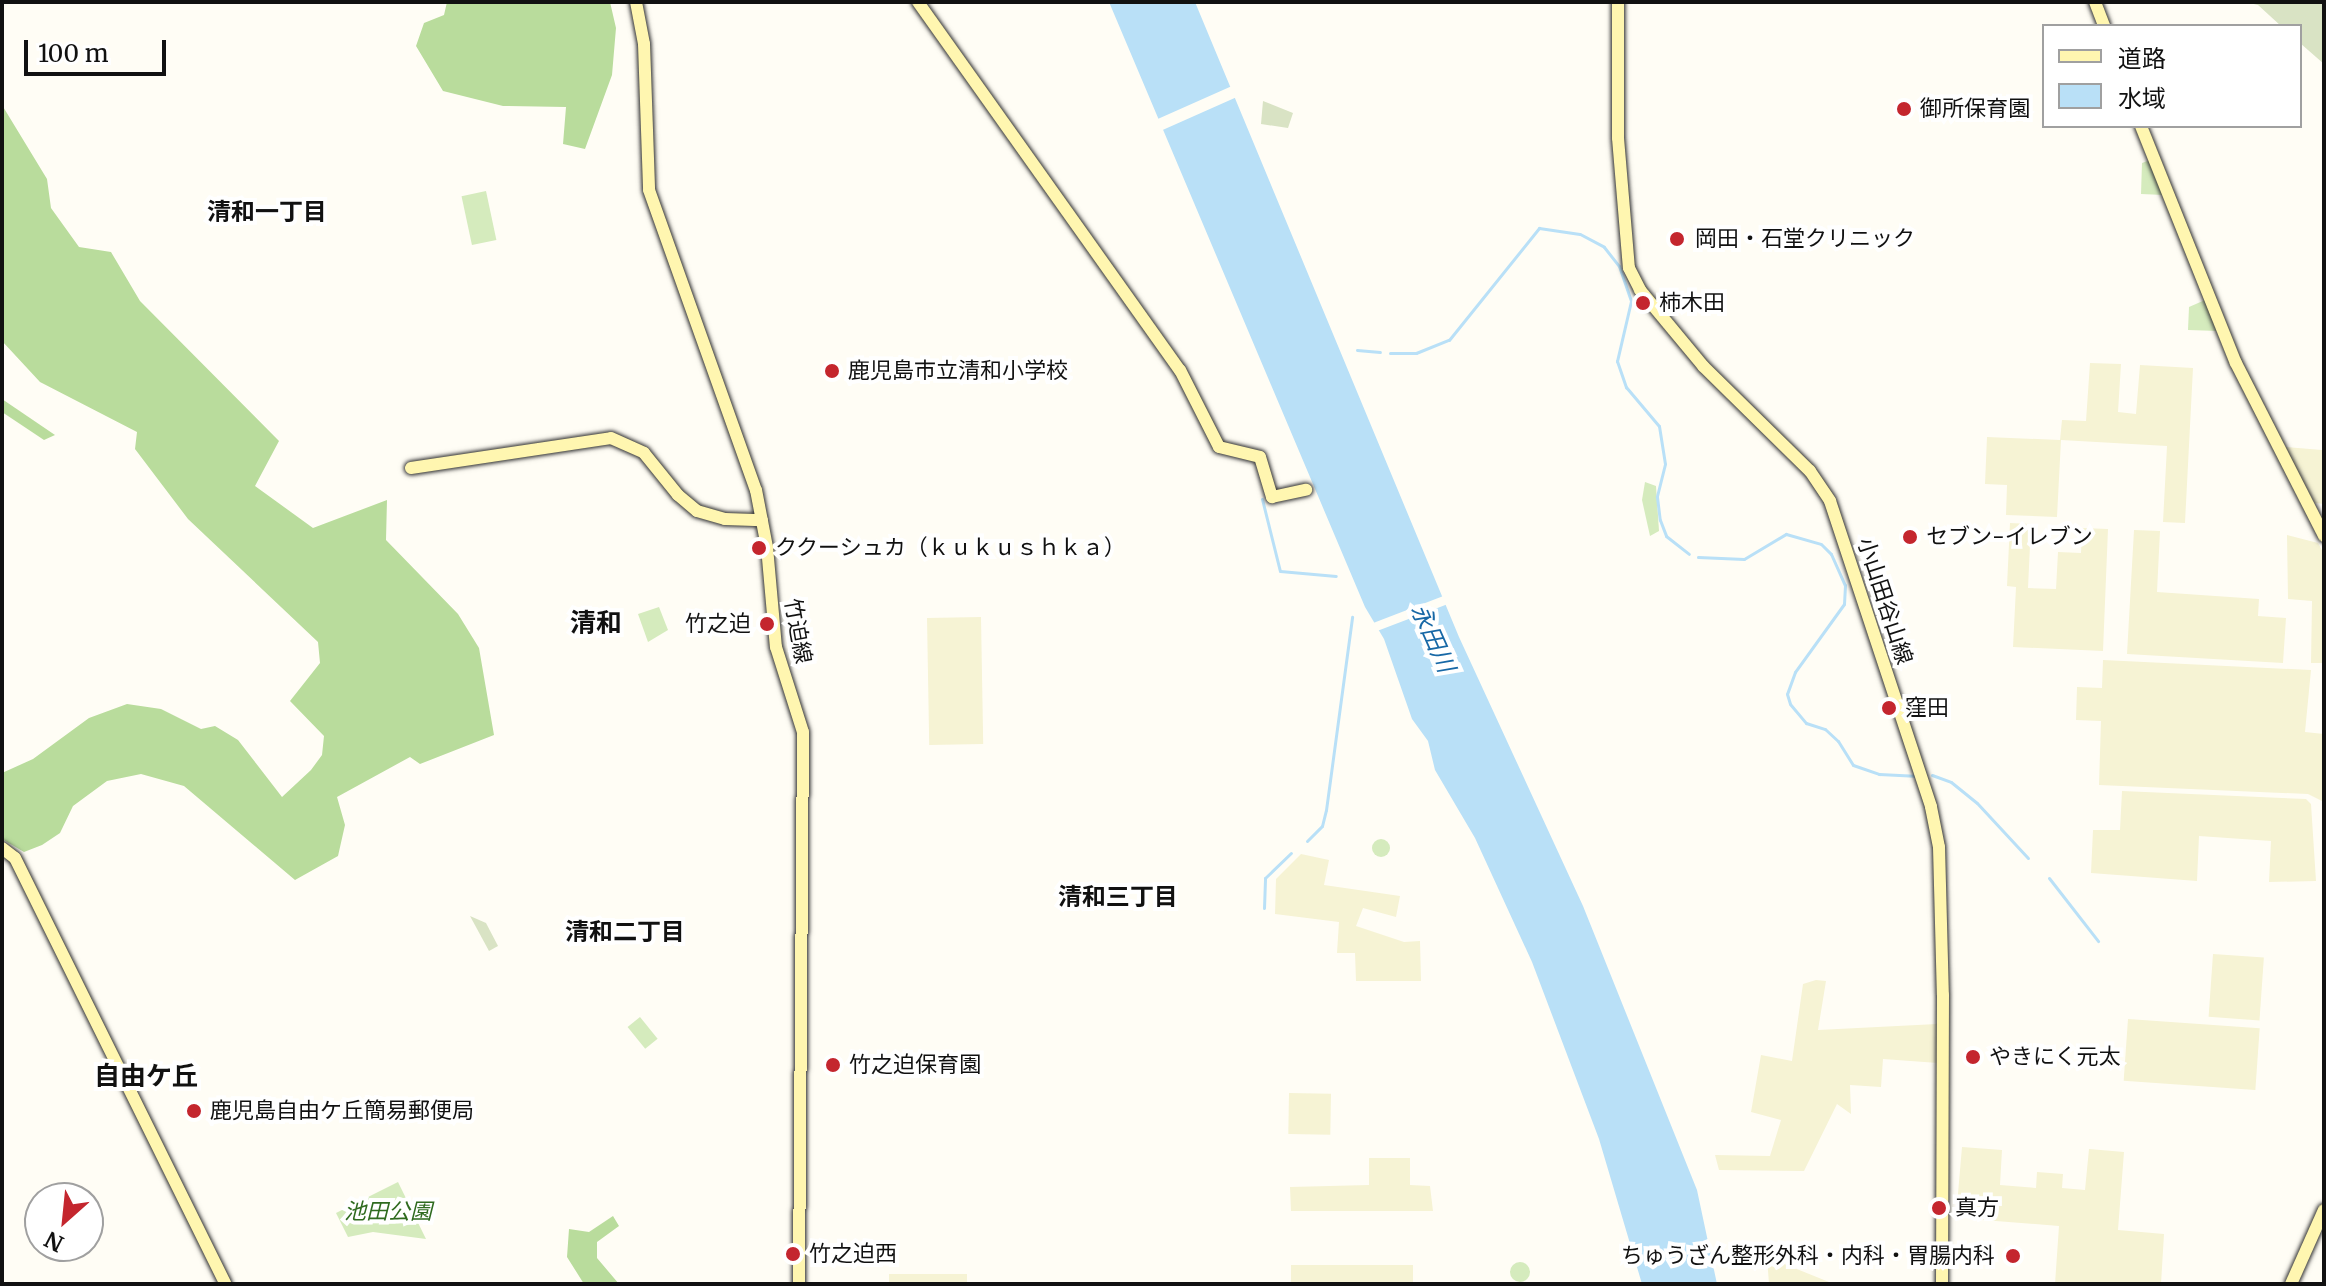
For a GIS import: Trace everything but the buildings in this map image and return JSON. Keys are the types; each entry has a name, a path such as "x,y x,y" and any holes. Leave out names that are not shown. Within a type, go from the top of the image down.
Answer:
{"street":[{"name":"竹迫線","path":"636,2 644,44 649,190 742,448 762,520 776,647 803,741 799,1284"},
{"path":"918,2 1180,370 1219,447 1260,457 1272,497 1306,490"},
{"name":"小山田谷山線","path":"1618,2 1618,138 1629,268 1640,290 1703,366 1810,471 1830,501 1931,807 1939,847 1943,995 1942,1284"},
{"path":"2095,2 2103,24"},
{"path":"2142,128 2236,363 2324,536"},
{"path":"411,468 611,438 644,453 697,511 725,519 762,520"},
{"path":"2,848 15,858 226,1284"},
{"path":"2291,1284 2324,1210"}],"shaded area":[{"path":"2090,363 2121,364 2118,412 2136,414 2140,365 2193,368 2185,523 2163,522 2167,446 2061,440 2057,517 2006,515 2007,485 1985,484 1987,437 2060,440 2062,420 2086,421"},
{"path":"2324,410 2324,504 2315,503 2285,447 2322,450"},
{"path":"2010,523 2031,524 2028,588 2056,589 2058,552 2081,553 2082,528 2108,529 2103,651 2013,647 2016,587 2007,586"},
{"path":"2134,530 2160,531 2157,592 2259,599 2258,616 2286,618 2283,663 2127,654"},
{"path":"2287,535 2318,543 2324,554 2324,663 2311,663 2312,601 2288,599"},
{"path":"981,617 983,744 929,745 927,618"},
{"path":"2103,660 2311,670 2305,732 2324,734 2324,802 2308,794 2099,785 2101,721 2076,720 2077,687 2102,688"},
{"path":"2122,791 2306,799 2311,804 2316,881 2269,882 2271,841 2199,836 2197,881 2091,873 2093,830 2120,830"},
{"path":"1301,854 1329,860 1324,885 1400,896 1396,917 1363,908 1356,926 1404,942 1420,941 1421,981 1356,981 1355,953 1337,953 1339,922 1275,914 1276,879"},
{"path":"2213,954 2264,958 2259,1020 2209,1017"},
{"path":"1826,981 1818,1030 1937,1024 1938,1063 1883,1059 1881,1087 1850,1085 1851,1114 1837,1104 1804,1171 1719,1170 1715,1155 1770,1156 1781,1120 1751,1112 1761,1055 1792,1061 1803,984"},
{"path":"2128,1019 2260,1028 2255,1090 2124,1081"},
{"path":"1289,1093 1331,1094 1330,1135 1288,1134"},
{"path":"1962,1147 2002,1150 2000,1185 2036,1188 2037,1172 2063,1174 2062,1188 2085,1190 2089,1149 2124,1152 2118,1230 2164,1234 2161,1284 2055,1284 2059,1226 1983,1220 1984,1207 1957,1205"},
{"path":"1369,1158 1410,1158 1410,1185 1430,1186 1433,1211 1291,1211 1290,1187 1369,1185"},
{"path":"1767,1257 1834,1284 1769,1284"},
{"path":"1291,1265 1413,1265 1413,1284 1291,1284"},
{"path":"889,1274 967,1274 967,1284 889,1284"}],"green space":[{"path":"447,2 610,2 616,28 612,75 585,149 563,144 566,107 503,106 443,91 416,46 424,23 444,15"},
{"path":"2245,2 2324,2 2324,64 2302,45 2302,24 2279,24 2258,5"},
{"path":"1263,101 1293,113 1288,128 1261,124"},
{"path":"2,105 47,179 51,208 79,247 111,252 140,301 279,441 255,486 313,528 387,500 386,540 458,614 479,648 494,735 420,764 410,757 337,797 345,825 338,856 295,880 184,786 141,774 107,781 73,806 60,833 42,845 24,852 2,839 2,773 33,759 89,718 127,704 161,709 201,729 215,726 238,740 282,797 322,755 324,736 290,701 320,663 318,642 188,519 135,449 137,432 40,382 2,341"},
{"path":"2150,160 2164,195 2141,194 2142,163"},
{"path":"486,191 496,240 472,245 462,196"},
{"path":"2205,300 2218,331 2188,330 2189,307"},
{"path":"2,399 55,435 44,440 2,412"},
{"path":"1645,482 1656,486 1659,531 1650,536 1642,500"},
{"path":"659,607 668,630 648,642 638,614"},
{"path":"1381,839 1390,848 1381,857 1372,848"},
{"path":"470,916 486,923 498,946 489,951"},
{"path":"640,1017 658,1039 645,1049 628,1027"},
{"name":"池田公園","path":"398,1182 426,1239 373,1232 348,1237 336,1213"},
{"path":"613,1216 619,1226 597,1242 597,1258 619,1284 584,1284 567,1257 569,1229 589,1232"},
{"path":"1520,1262 1527,1265 1530,1272 1527,1279 1520,1282 1513,1279 1510,1272 1513,1265"}],"water":[{"name":"永田川","path":"1109,2 1195,2 1459,637 1583,906 1697,1190 1717,1284 1642,1284 1599,1139 1532,962 1475,838 1435,770 1428,741 1412,719 1384,639 1365,607"}],"pier":[{"path":"1232,86 1237,97 1159,132 1154,121"},
{"path":"1446,595 1449,603 1375,632 1371,624"}],"waterway":[{"path":"1390,353 1416,353 1449,340 1539,228 1580,234 1604,247 1619,266 1631,301 1617,361 1626,387 1659,426 1665,464 1657,497 1660,520 1666,536 1689,554"},
{"path":"1357,350 1380,352"},
{"path":"1262,499 1280,571 1336,576"},
{"path":"1698,557 1744,559 1786,534 1821,544 1831,554 1845,585 1844,604 1795,672 1787,694 1790,704 1806,723 1825,729 1838,741 1853,765 1879,774 1914,776"},
{"path":"1307,841 1322,826 1326,810 1352,617"},
{"path":"1932,775 1951,782 1977,803 2028,858"},
{"path":"1264,908 1265,878 1291,853"},
{"path":"2049,878 2098,941"}],"place":[{"name":"御所保育園","path":"1904,109"},
{"name":"岡田・石堂クリニック","path":"1677,239"},
{"name":"柿木田","path":"1643,303"},
{"name":"鹿児島市立清和小学校","path":"832,371"},
{"name":"セブン-イレブン","path":"1910,537"},
{"name":"ククーシュカ（ｋｕｋｕｓｈｋａ）","path":"759,548"},
{"name":"竹之迫","path":"767,624"},
{"name":"窪田","path":"1889,708"},
{"name":"やきにく元太","path":"1973,1057"},
{"name":"竹之迫保育園","path":"833,1065"},
{"name":"鹿児島自由ケ丘簡易郵便局","path":"194,1111"},
{"name":"真方","path":"1939,1208"},
{"name":"竹之迫西","path":"793,1254"},
{"name":"ちゅうざん整形外科・内科・胃腸内科","path":"2013,1256"}],"district":[{"name":"清和一丁目","path":"267,212"},
{"name":"清和","path":"596,623"},
{"name":"清和三丁目","path":"1118,897"},
{"name":"清和二丁目","path":"625,932"},
{"name":"自由ケ丘","path":"146,1076"}]}
